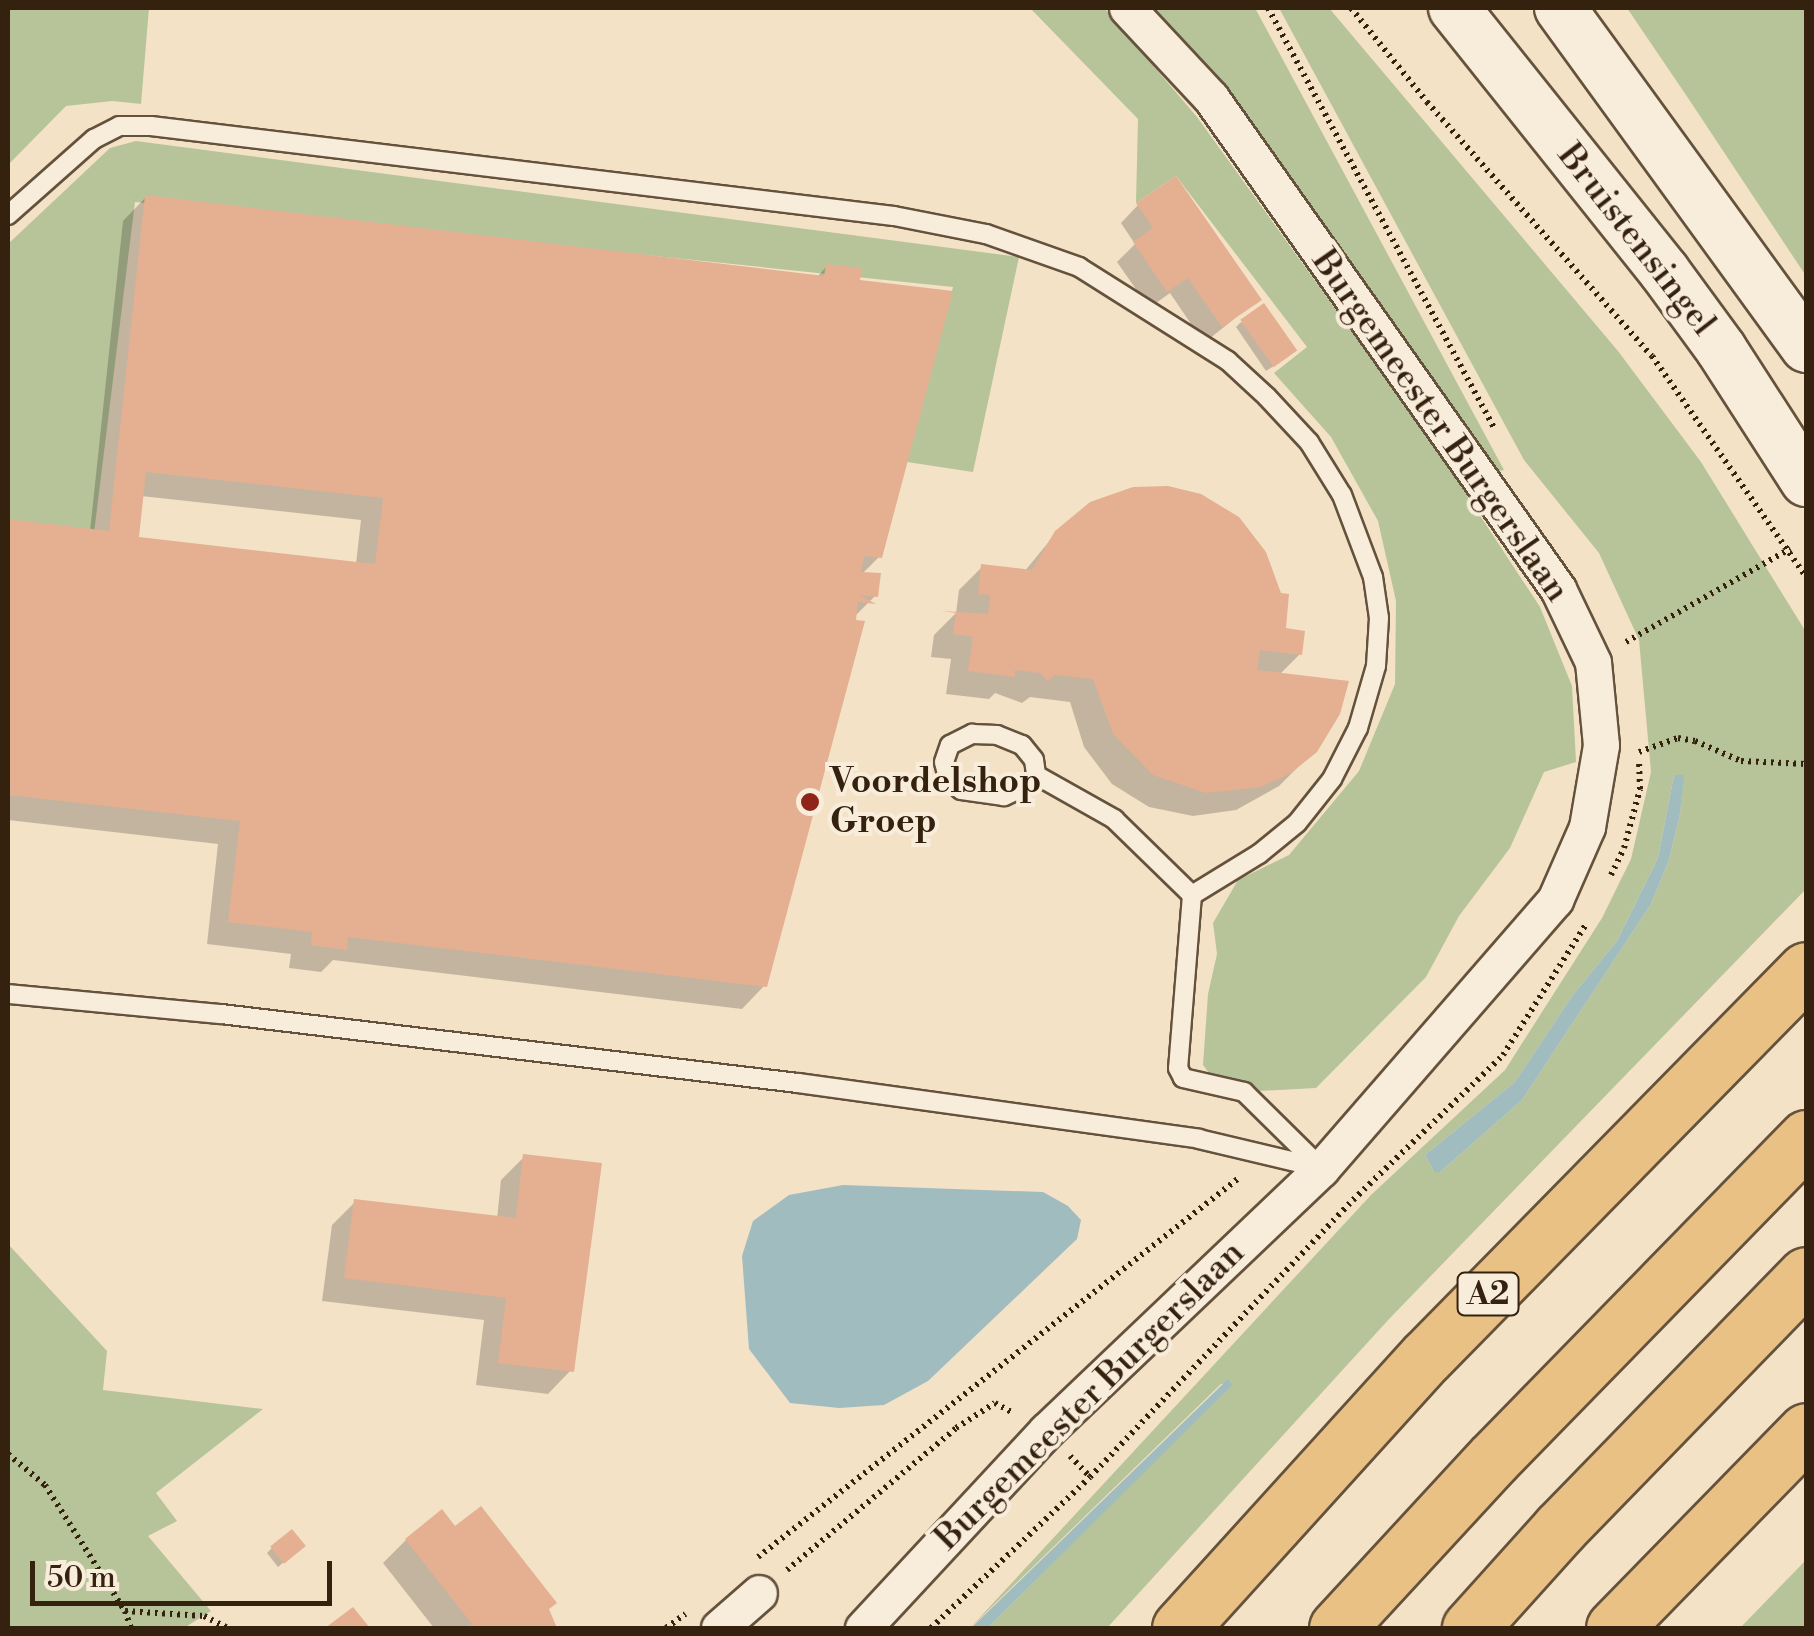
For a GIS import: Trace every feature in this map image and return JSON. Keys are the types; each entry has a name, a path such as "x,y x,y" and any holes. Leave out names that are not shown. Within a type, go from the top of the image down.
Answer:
{"highway":[{"name":"A2","path":"1180,1628 1426,1357 1806,970"},
{"path":"1337,1628 1494,1458 1806,1138"},
{"path":"1470,1628 1559,1529 1806,1275"},
{"path":"1614,1628 1806,1431"}],"main road":[{"name":"Bruistensingel","path":"1454,8 1664,271 1721,349 1806,481"},
{"name":"Bruistensingel","path":"1560,8 1806,347"}],"street":[{"name":"Burgemeester Burgerslaan","path":"863,1628 1046,1431 1322,1168 1555,900 1587,827 1602,745 1594,662 1558,589 1211,98 1127,8"},
{"path":"708,1617 750,1582"}],"lane":[{"path":"8,215 94,139 119,126 151,126 894,216 986,234 1079,267 1228,361 1267,397 1309,442 1342,495 1373,577 1379,618 1376,666 1358,728 1332,779 1297,822 1259,854 1192,895"},
{"path":"972,734 997,734 1022,744 1034,760 1036,774 1020,791 983,796 961,790 948,778 944,762 950,745 972,734"},
{"path":"1036,774 1114,819 1192,895"},
{"path":"1192,895 1178,1068 1183,1078 1244,1092 1322,1168"},
{"path":"8,994 221,1014 798,1083 1199,1139 1322,1168"}],"path":[{"path":"1268,8 1496,431"},
{"path":"1350,8 1427,102 1652,356 1806,577"},
{"path":"1626,642 1790,549"},
{"path":"1622,630 1629,661"},
{"path":"1608,880 1624,848 1640,788 1639,734"},
{"path":"1639,752 1678,738 1696,741 1741,761 1806,764"},
{"name":"Burgemeester Burgerslaan","path":"930,1628 1090,1477 1353,1200 1503,1055 1593,913"},
{"path":"750,1582 1269,1156"},
{"path":"750,1582 995,1403 1046,1431 1090,1477"},
{"path":"8,1454 46,1485 125,1611 130,1628"},
{"path":"125,1611 204,1616 228,1628"},
{"path":"172,1628 178,1616"},
{"path":"666,1628 708,1617"}],"green space":[{"path":"8,8 149,8 141,104 112,101 66,106 8,165"},
{"path":"1030,8 1104,8 1197,117 1437,450 1540,607 1572,686 1576,762 1544,772 1510,848 1459,916 1426,977 1316,1088 1239,1092 1218,1085 1203,1065 1208,994 1217,954 1213,923 1238,880 1289,855 1359,771 1395,684 1396,601 1378,521 1331,437 1274,373 1307,347 1176,176 1136,203 1138,119"},
{"path":"1153,8 1255,8 1504,470 1496,472 1246,114"},
{"path":"1279,8 1329,8 1618,351 1701,462 1806,632 1806,889 1390,1318 1107,1628 988,1628 1231,1384 1221,1384 970,1628 1371,1195 1505,1070 1602,918 1631,859 1651,772 1639,640 1599,553 1524,460","holes":["1674,775 1683,775 1680,814 1669,860 1651,904 1522,1100 1440,1172 1434,1172 1425,1155 1515,1082 1572,996 1617,941 1658,858"]},
{"path":"1627,8 1806,8 1806,276 1688,98"},
{"path":"136,141 1019,257 973,472 907,462 953,287 135,202 93,541 8,530 8,244 110,148"},
{"path":"8,1244 107,1351 103,1390 263,1409 156,1493 177,1521 148,1536 211,1611 184,1628 8,1628"},
{"path":"1806,1560 1806,1628 1740,1628"}],"water":[{"path":"1674,775 1684,775 1680,814 1669,860 1651,904 1522,1100 1440,1172 1434,1172 1425,1155 1515,1082 1572,996 1617,941 1658,858"},
{"path":"843,1185 1043,1192 1068,1206 1081,1220 1077,1239 928,1381 884,1405 839,1408 790,1403 749,1349 742,1256 753,1221 789,1195"},
{"path":"1228,1379 1232,1385 988,1628 971,1628"}],"building":[{"path":"1176,176 1262,300 1222,327 1188,278 1167,292 1133,242 1153,228 1136,203"},
{"path":"145,195 824,276 826,264 862,268 860,280 953,291 882,558 864,556 861,572 881,573 878,597 859,595 876,604 858,602 856,620 865,621 767,987 348,937 347,950 311,945 312,932 228,922 240,821 8,795 8,519 109,531","holes":["146,472 383,498 375,564 139,537"]},
{"path":"1264,303 1297,351 1274,367 1240,320"},
{"path":"1168,486 1201,494 1239,517 1266,552 1281,593 1289,594 1286,628 1305,631 1302,655 1260,650 1257,670 1349,681 1340,714 1317,752 1291,773 1261,787 1206,793 1153,775 1113,734 1093,679 1055,675 1048,681 1040,673 1015,670 1015,677 968,671 973,637 953,634 956,613 941,611 988,614 990,595 978,594 981,564 1032,570 1055,531 1090,502 1133,487"},
{"path":"523,1154 602,1163 574,1372 498,1363 506,1298 344,1278 354,1199 516,1218"},
{"path":"481,1506 557,1603 549,1609 557,1628 465,1628 472,1624 405,1539 442,1509 455,1526"},
{"path":"292,1529 306,1546 284,1564 270,1547"},
{"path":"353,1607 370,1628 325,1628"}],"place":[{"name":"Voordelshop Groep","path":"810,802"}]}
